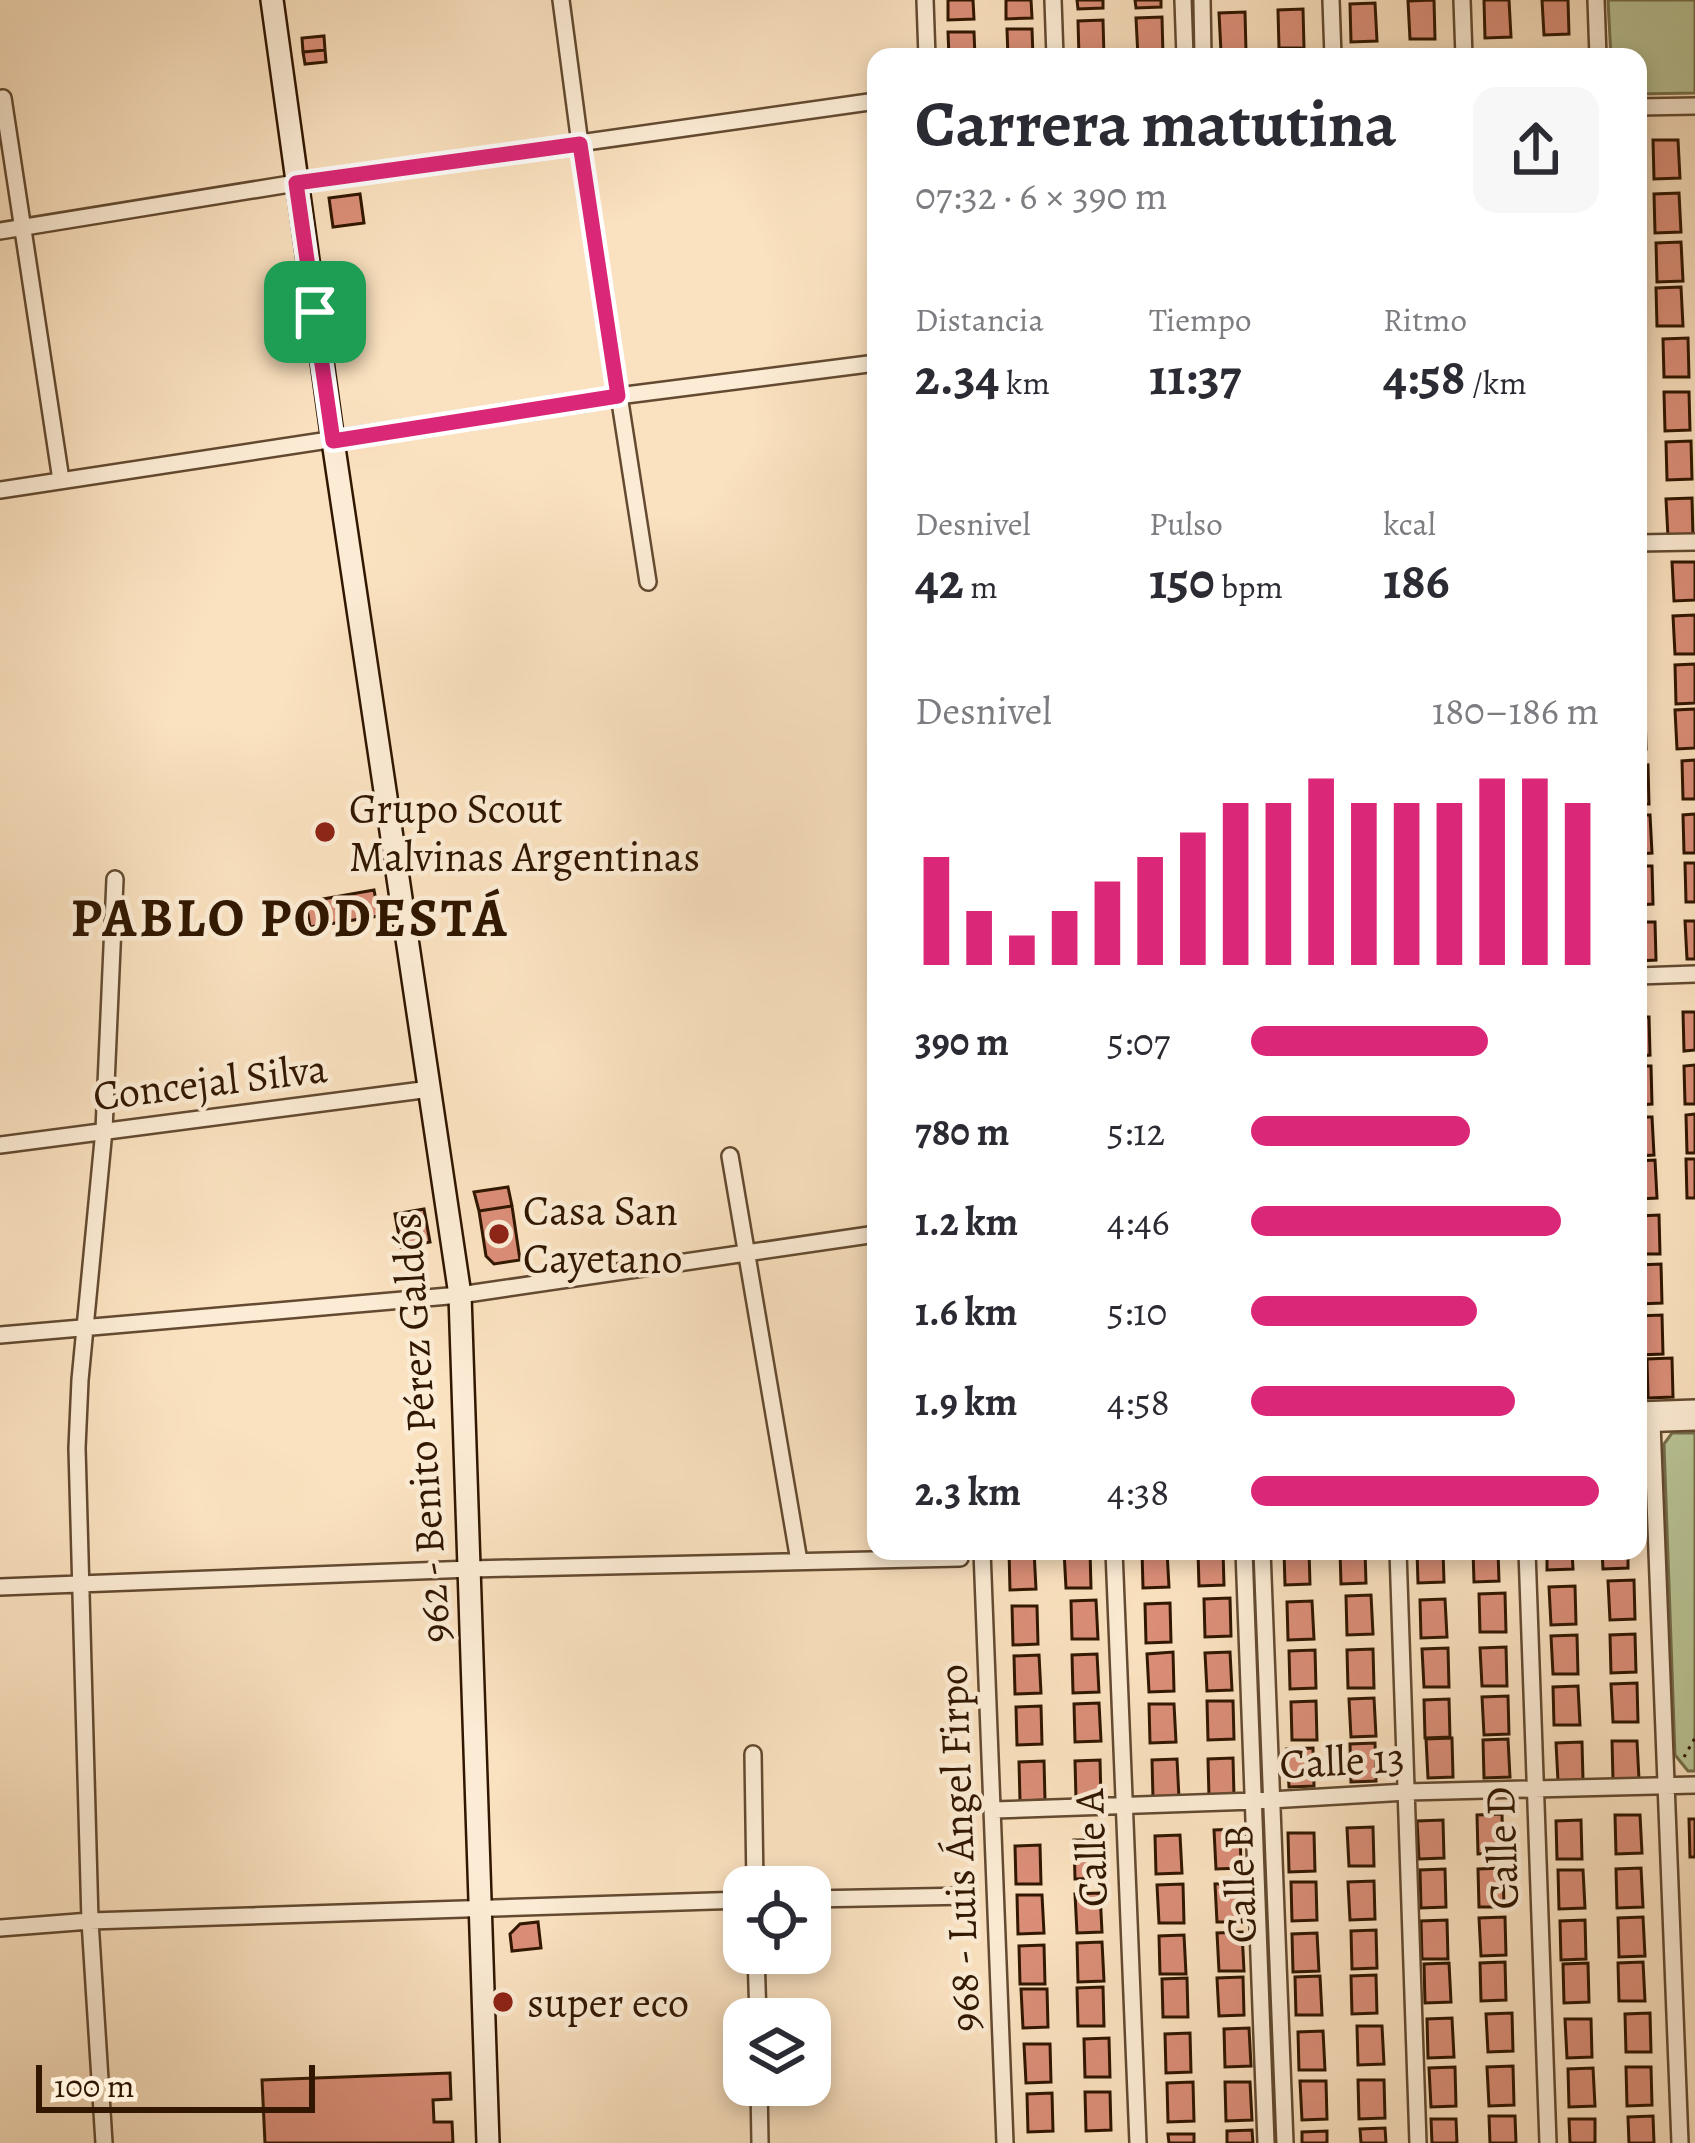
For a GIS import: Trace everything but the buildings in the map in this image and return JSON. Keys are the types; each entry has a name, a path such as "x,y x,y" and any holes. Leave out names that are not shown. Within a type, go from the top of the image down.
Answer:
{"main road":[{"name":"962 - Benito Pérez Galdós","path":"272,0 460,1295 488,2143"}],"street":[{"path":"561,0 648,582"},
{"path":"925,0 927,48"},
{"path":"1053,0 1055,48"},
{"path":"1183,0 1185,48"},
{"path":"1202,0 1203,48"},
{"path":"1331,0 1334,48"},
{"path":"1462,0 1464,48"},
{"path":"1596,0 1598,48"},
{"path":"3,98 61,480"},
{"path":"0,231 296,183 867,102"},
{"path":"1647,107 1695,106"},
{"path":"0,490 618,396 867,364"},
{"path":"1647,543 1695,542"},
{"path":"104,2143 90,1922 77,1448 104,1130 115,879"},
{"path":"1647,976 1695,974"},
{"name":"Concejal Silva","path":"0,1145 430,1089"},
{"path":"730,1156 799,1561"},
{"path":"0,1335 460,1295 867,1235"},
{"path":"1647,1409 1695,1408"},
{"path":"1647,1424 1695,1422"},
{"path":"1647,1457 1667,1786 1680,2143"},
{"path":"0,1587 867,1558"},
{"name":"968 - Luis Ángel Firpo","path":"982,1560 1005,2143"},
{"name":"Calle A","path":"1114,1560 1138,2143"},
{"name":"Calle B","path":"1245,1560 1285,2143"},
{"name":"Calle B","path":"1262,1560 1266,2143"},
{"path":"1398,1560 1418,2143"},
{"name":"Calle D","path":"1527,1560 1548,2143"},
{"path":"752,1754 755,1866"},
{"name":"Calle 13","path":"994,1810 1695,1785"},
{"path":"831,1899 969,1897"},
{"path":"0,1928 723,1901"},
{"path":"759,2106 760,2143"}],"green space":[{"path":"1608,0 1695,0 1695,93 1647,94 1647,48 1611,48"},
{"path":"1672,1433 1695,1433 1695,1771 1688,1771 1675,1755 1664,1444"}],"place":[{"name":"Grupo Scout Malvinas Argentinas","path":"325,832"},
{"name":"Casa San Cayetano","path":"499,1234"},
{"name":"super eco","path":"503,2002"}],"district":[{"name":"PABLO PODESTÁ","path":"290,917"}],"route":[{"path":"580,144 618,396 333,441 315,312 296,183 580,144"}]}
